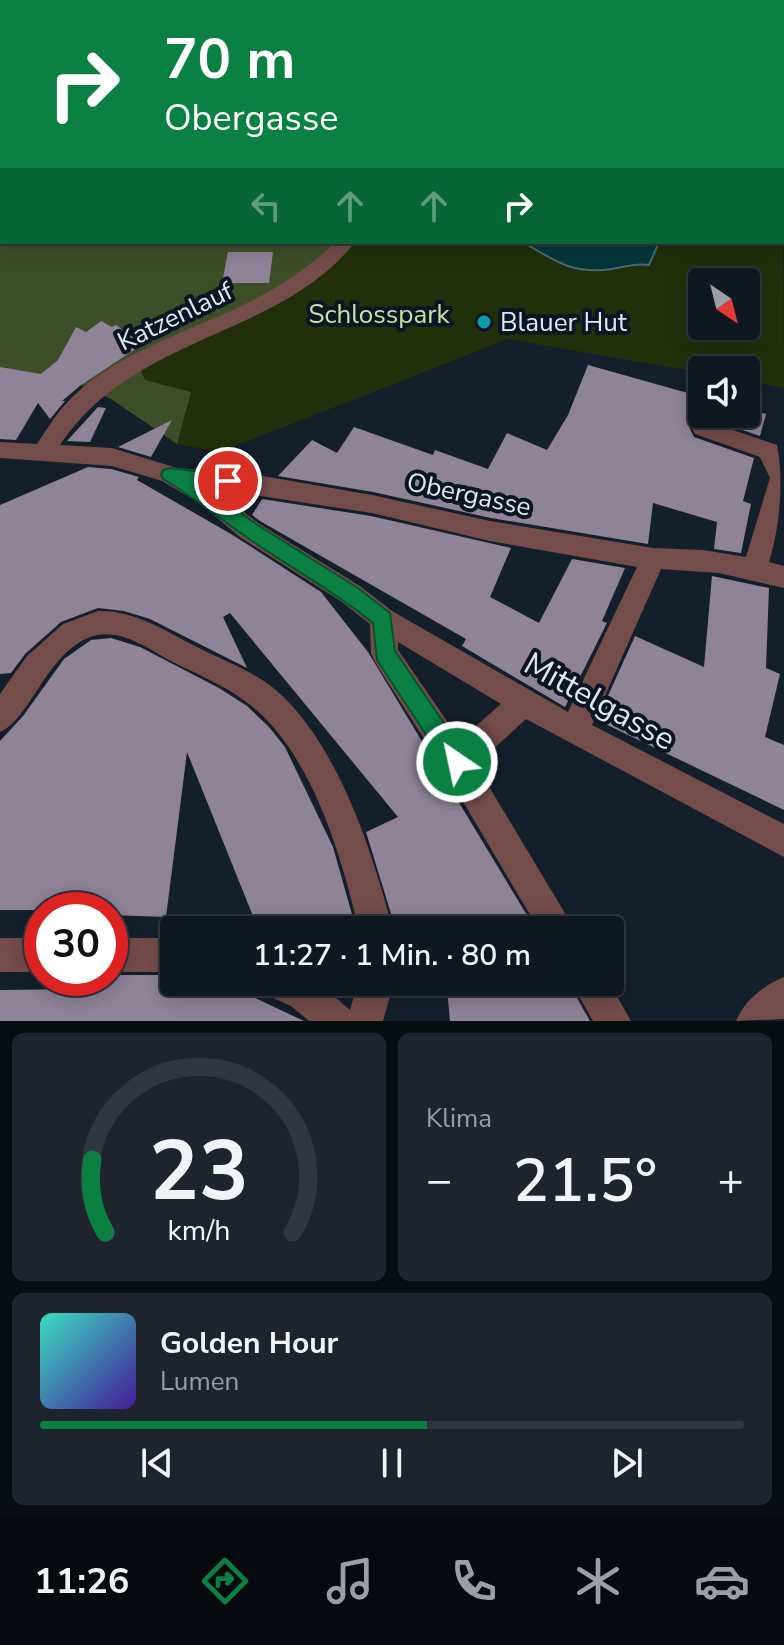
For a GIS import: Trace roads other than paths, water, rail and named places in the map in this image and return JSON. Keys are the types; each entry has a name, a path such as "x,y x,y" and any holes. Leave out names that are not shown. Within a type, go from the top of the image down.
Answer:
{"street":[{"name":"Katzenlauf","path":"43,453 56,428 93,391 129,364 271,298 327,261 344,244"},
{"path":"703,428 769,451 782,478 755,568"},
{"path":"0,450 112,457 170,475"},
{"name":"Obergasse","path":"170,475 257,484 372,504 490,531 653,559 679,558 755,568 784,577"},
{"name":"Mittelgasse","path":"170,475 206,495 249,530 351,594 383,619 574,731 784,841"},
{"path":"574,731 653,559"},
{"path":"383,619 385,653 457,762 550,916"},
{"path":"0,718 40,663 62,639 87,625 107,623 133,627 262,697 288,723 314,764 339,817 371,916"},
{"path":"457,762 525,701"},
{"path":"0,955 24,955"},
{"path":"128,955 160,955"},
{"path":"754,1021 784,995"},
{"path":"307,996 337,1021"},
{"path":"365,1021 372,996"},
{"path":"598,996 613,1021"}],"place":[{"name":"Blauer Hut","path":"484,322"}],"park label":[{"name":"Schlosspark","path":"379,314"}]}
